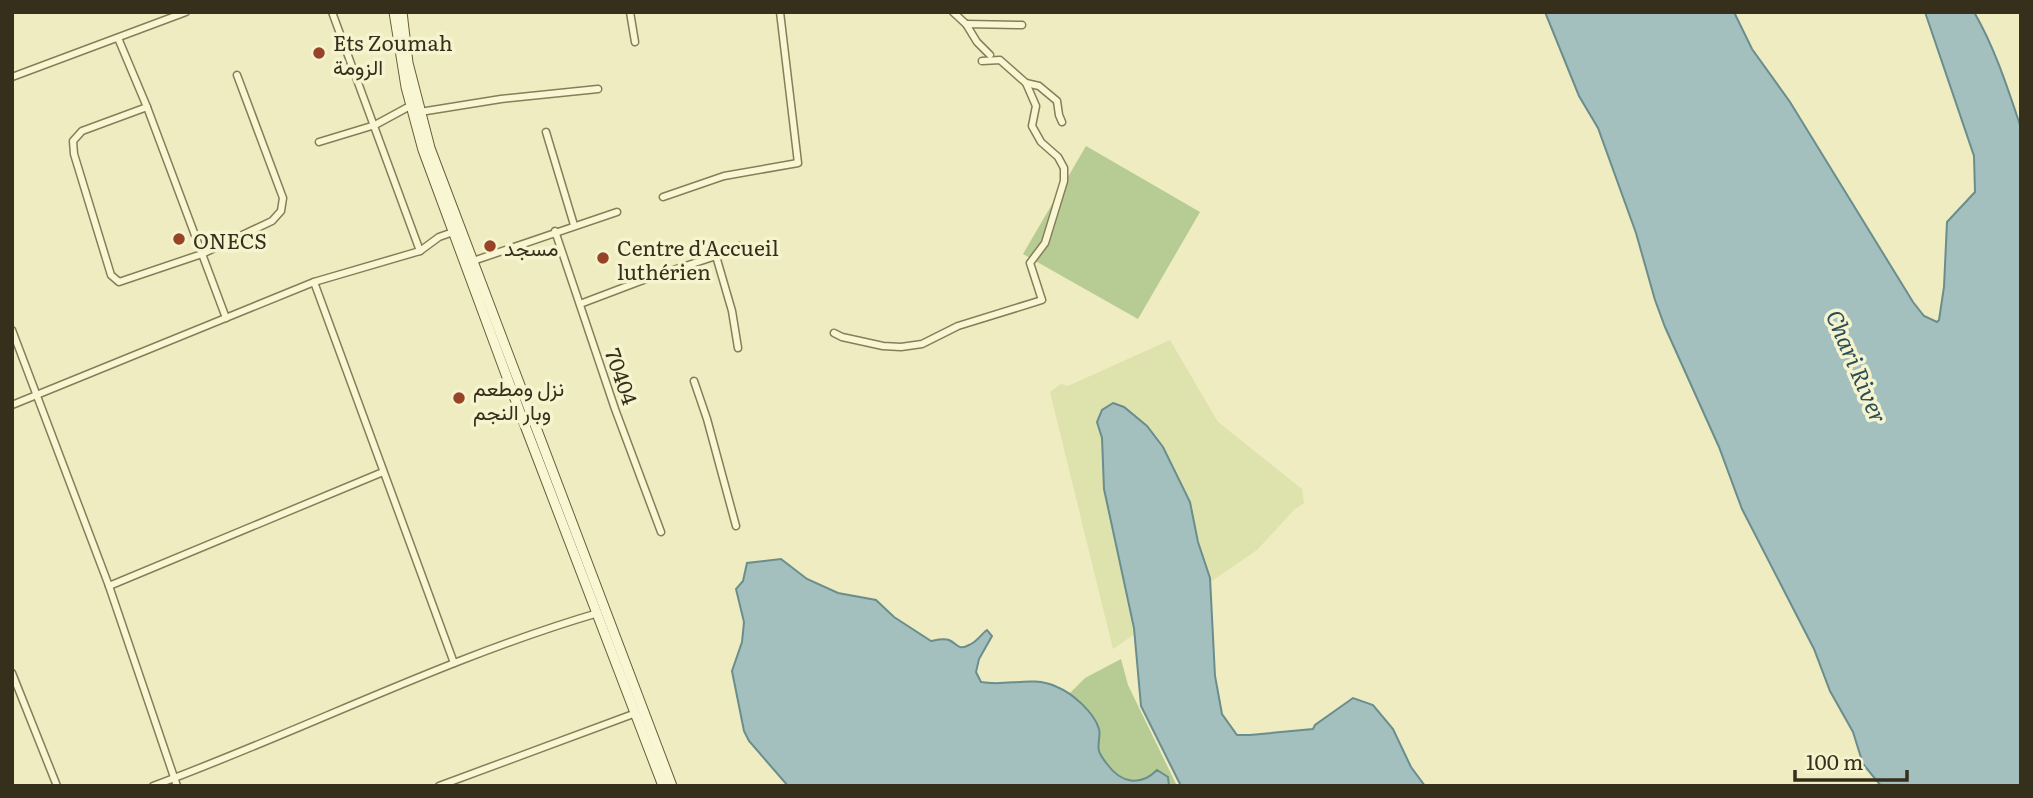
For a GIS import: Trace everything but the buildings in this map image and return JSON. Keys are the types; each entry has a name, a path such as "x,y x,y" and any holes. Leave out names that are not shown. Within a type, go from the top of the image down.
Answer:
{"main road":[{"path":"394,12 410,106 423,150 457,231 601,612 672,786"},
{"path":"402,12 408,63 420,112 457,231 473,261 663,786"}],"street":[{"path":"12,76 186,12"},
{"path":"332,12 420,251"},
{"path":"631,12 635,42"},
{"path":"663,197 724,176 798,163 780,12"},
{"path":"953,12 967,25 977,42 990,55"},
{"path":"967,25 1022,25"},
{"path":"118,38 147,107 226,318"},
{"path":"834,333 883,346 911,346 941,336 958,326 1042,300 1030,263 1045,243 1059,202 1064,168 1058,157 1041,142 1032,125 1036,106 1026,83 999,60 982,61"},
{"path":"147,107 82,131 73,141 74,154 111,275 118,282 202,254 272,221 281,211 283,198 237,75"},
{"path":"1026,83 1039,86 1057,101 1062,122"},
{"path":"420,112 501,99 598,89"},
{"path":"319,142 375,125 410,106"},
{"path":"546,132 574,225"},
{"path":"473,261 617,212"},
{"path":"12,405 314,282 420,251 439,237 457,231"},
{"name":"70404","path":"555,231 615,409 661,532"},
{"path":"580,304 740,246"},
{"path":"716,256 732,311 738,348"},
{"path":"314,282 454,663"},
{"path":"12,330 109,586 177,786"},
{"path":"694,381 736,526"},
{"path":"109,586 383,472"},
{"path":"153,786 454,663 557,624 601,612"},
{"path":"12,673 57,786"},
{"path":"439,786 636,713"}],"green space":[{"path":"1086,146 1200,212 1138,319 1023,254"},
{"path":"1170,340 1218,422 1302,489 1304,503 1294,510 1257,550 1113,649 1050,392 1061,384 1068,386"},
{"path":"1121,659 1128,685 1177,786 1169,786 1168,777 1131,781 1114,773 1099,753 1099,729 1087,711 1069,694 1085,678"}],"water":[{"name":"Chari River","path":"1545,12 1734,12 1752,49 1790,102 1913,302 1924,316 1937,322 1944,287 1947,222 1975,192 1974,156 1925,12 1974,12 1995,54 2021,128 2021,786 1881,786 1863,764 1853,732 1830,691 1814,649 1742,509 1719,447 1665,327 1636,233 1598,128 1579,96"},
{"path":"1113,403 1124,407 1147,426 1163,447 1190,502 1198,542 1210,578 1215,676 1222,714 1237,735 1313,729 1353,698 1373,705 1393,729 1411,767 1425,786 1181,786 1141,706 1134,628 1104,489 1102,438 1097,422 1102,410"},
{"path":"781,559 807,579 838,593 876,600 894,617 931,641 947,639 965,647 987,630 992,636 979,659 976,672 981,682 1029,681 1063,690 1076,698 1092,716 1099,731 1100,753 1112,770 1124,779 1137,781 1157,770 1168,777 1169,786 788,786 749,741 744,731 732,671 742,642 744,622 736,589 743,581 747,563"}],"place":[{"name":"Ets Zoumah الزومة","path":"319,53"},
{"name":"ONECS","path":"179,239"},
{"name":"مسجد","path":"490,246"},
{"name":"Centre d'Accueil luthérien","path":"603,258"},
{"name":"نزل ومطعم وبار النجم","path":"459,398"}]}
